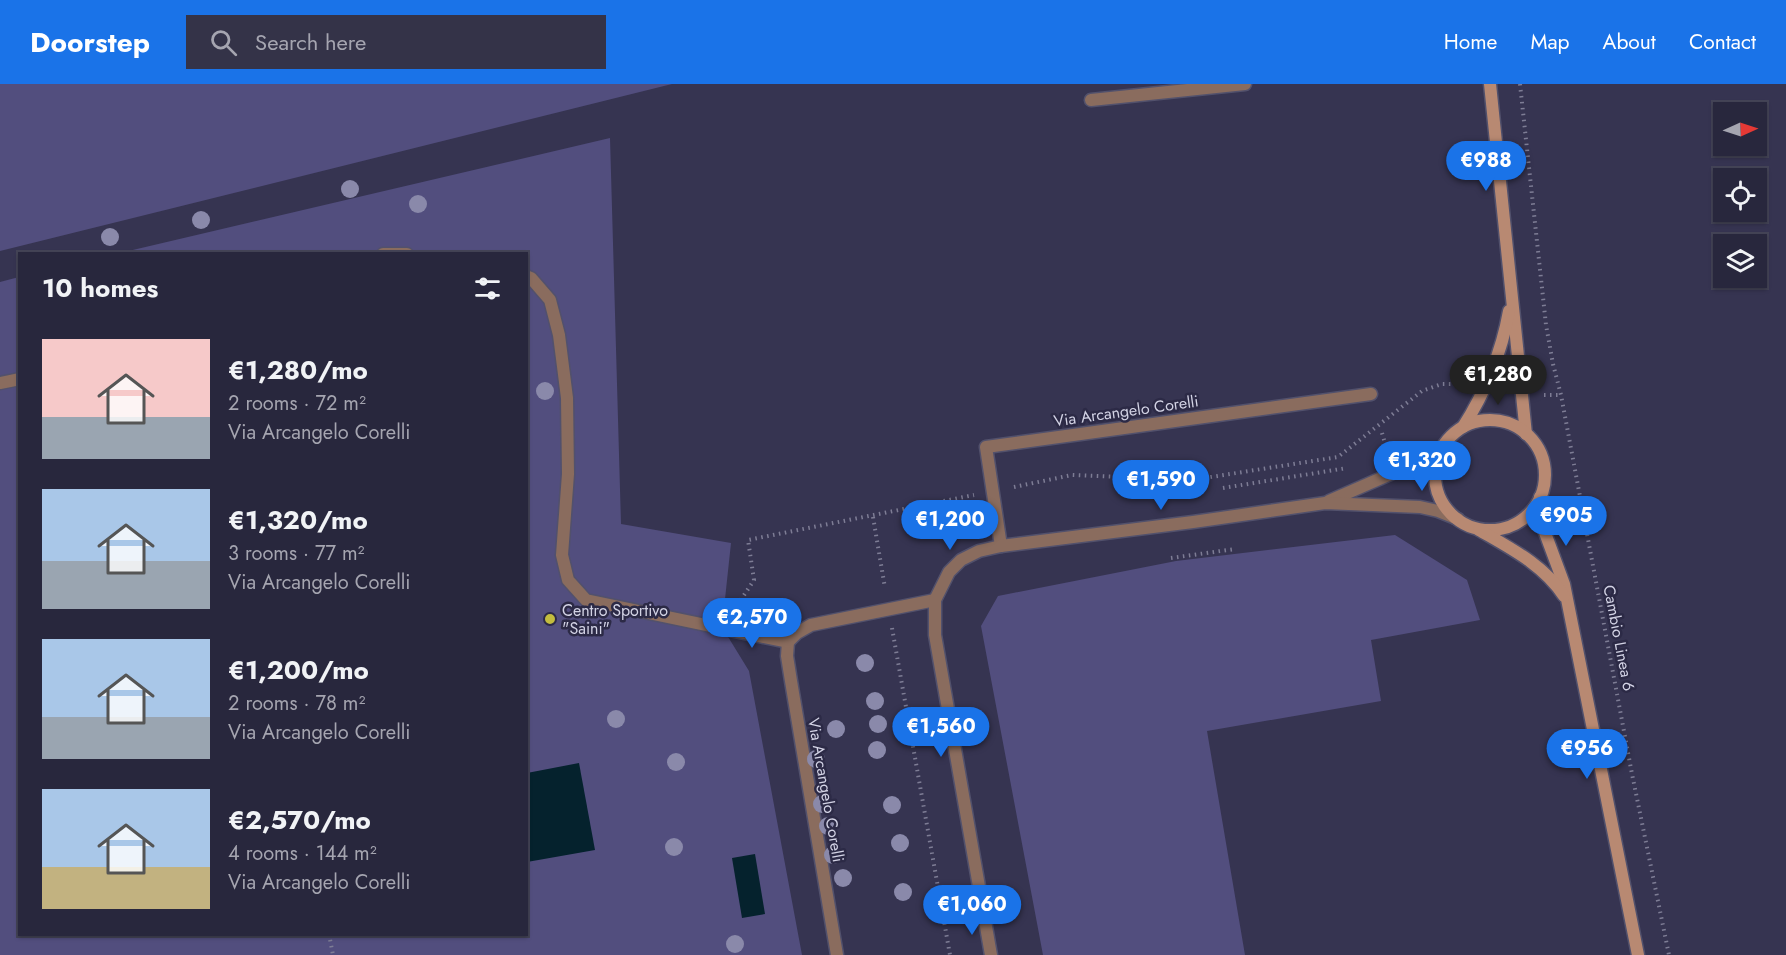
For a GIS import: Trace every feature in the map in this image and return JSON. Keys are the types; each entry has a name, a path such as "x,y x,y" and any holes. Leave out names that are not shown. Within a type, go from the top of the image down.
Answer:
{"street":[{"path":"1091,100 1245,84"},
{"path":"1490,84 1526,434"},
{"path":"528,277 550,300 560,335 567,398 568,474 561,555 568,580 586,600 788,642 796,633 811,625 936,600"},
{"path":"1458,519 1448,510 1438,492 1436,472 1441,452 1448,441 1463,427 1484,388 1501,344 1511,298"},
{"path":"0,383 18,379"},
{"name":"Via Arcangelo Corelli","path":"1000,546 986,447 1371,394"},
{"path":"1463,427 1482,421 1496,420 1509,424 1526,434 1535,444 1544,466 1544,484 1540,497 1529,513 1512,525 1492,530 1474,528"},
{"path":"1324,503 1441,452"},
{"path":"1540,497 1544,530 1549,548 1560,570 1638,955"},
{"path":"991,955 935,635 936,600 949,572 961,560 979,551 1000,546 1206,521 1324,503 1420,507 1458,519 1518,553 1549,577 1566,599"},
{"name":"Via Arcangelo Corelli","path":"788,642 787,656 837,955"}],"path":[{"name":"Cambio Linea 6","path":"1520,84 1546,325 1669,955"},
{"path":"722,627 754,580 748,540 873,517 1072,475 1192,480 1338,457 1422,391 1453,383 1484,388"},
{"path":"1522,394 1561,395"},
{"path":"1382,433 1390,461"},
{"path":"1223,488 1357,467"},
{"path":"873,517 884,582"},
{"path":"1171,558 1235,549"},
{"path":"896,651 950,955"},
{"path":"329,936 333,955"}],"shaded area":[{"path":"0,84 672,84 0,251"},
{"path":"610,138 621,524 731,543 722,627 749,671 802,955 0,955 0,282 18,277 18,936 528,936 528,252 124,252"},
{"path":"1395,535 1467,580 1480,620 1371,640 1381,701 1207,731 1245,955 1043,955 981,626 998,596 1176,561"}],"water":[{"path":"579,763 595,850 528,862 528,773"},
{"path":"755,854 765,914 742,918 732,858"}],"place":[{"name":"Centro Sportivo \"Saini\"","path":"550,619"}]}
